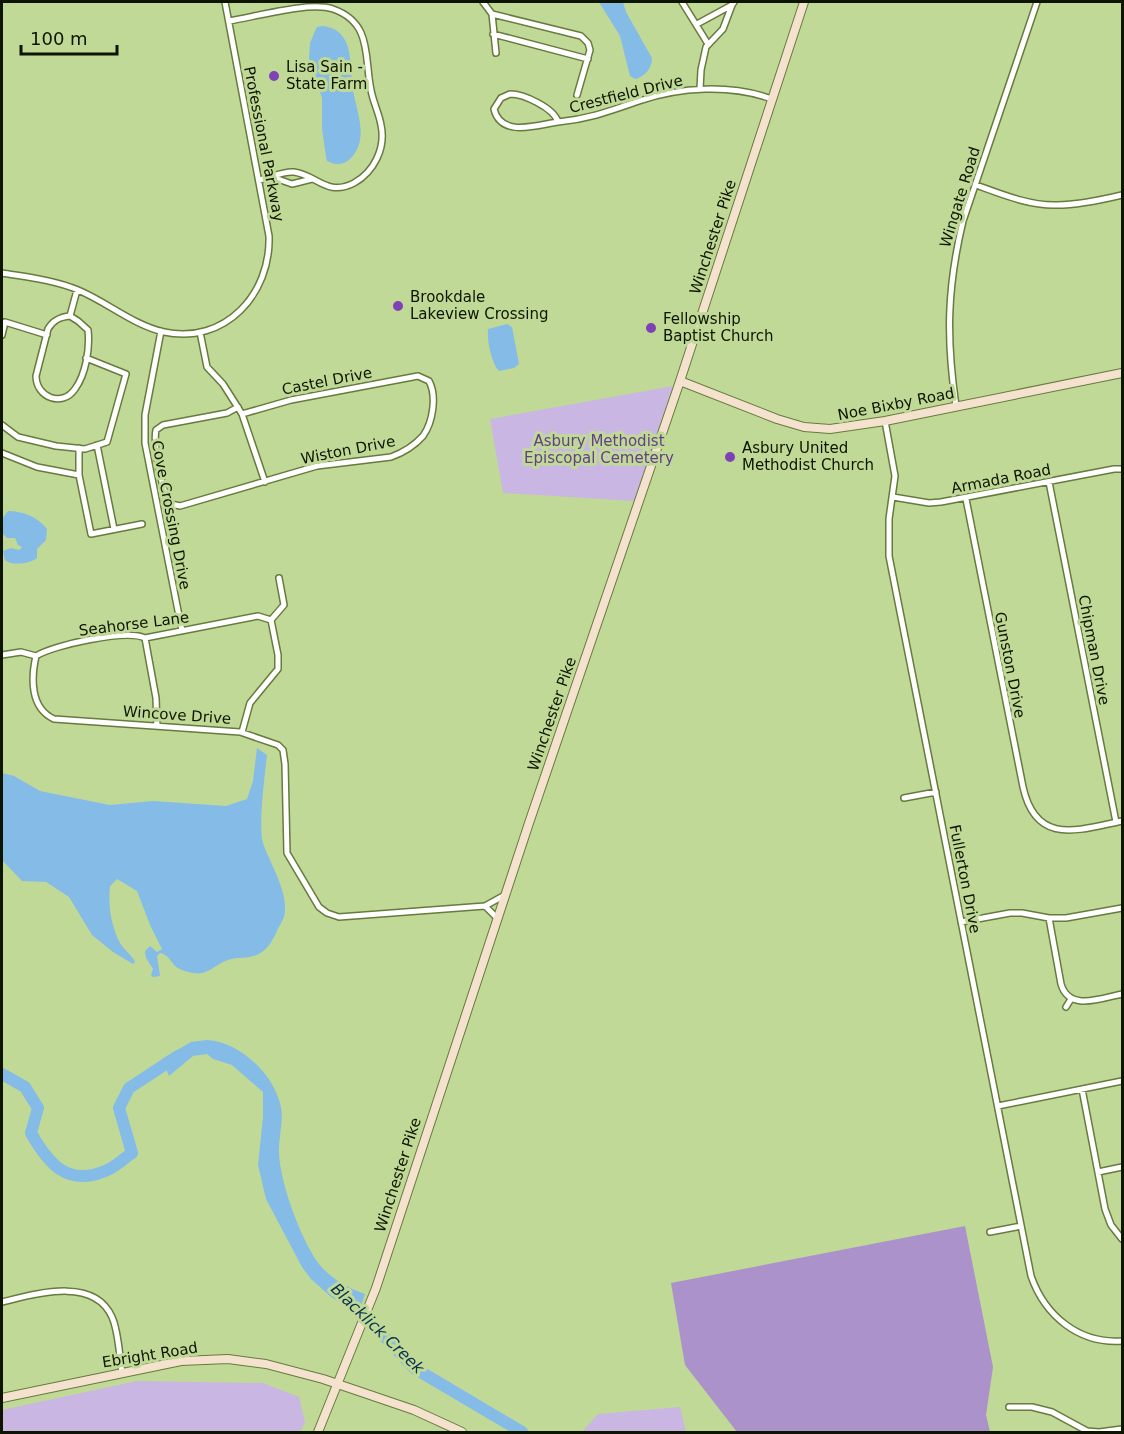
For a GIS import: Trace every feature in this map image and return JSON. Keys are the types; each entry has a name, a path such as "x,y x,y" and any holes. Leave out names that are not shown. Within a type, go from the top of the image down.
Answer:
{"main road":[{"name":"Winchester Pike","path":"318,1432 360,1332 375,1288 497,918 680,381 804,2"},
{"name":"Noe Bixby Road","path":"680,381 777,419 804,427 830,429 885,421 1122,373"},
{"name":"Ebright Road","path":"2,1398 181,1361 228,1359 284,1367 414,1410 462,1432"}],"street":[{"name":"Professional Parkway","path":"200,332 232,317 248,303 265,274 269,245 225,2"},
{"path":"483,2 492,14 495,53"},
{"path":"682,2 708,44"},
{"name":"Wingate Road","path":"956,406 949,352 950,288 957,249 1037,2"},
{"path":"697,24 733,3"},
{"path":"700,89 702,62 708,44 723,29 733,3"},
{"path":"229,21 308,7 333,9 347,17 360,30 367,48 371,93 381,126 382,141 374,166 366,175 352,184 337,188 328,188 304,174 290,172 259,180"},
{"path":"492,14 581,36 590,45 577,95"},
{"path":"493,34 588,59"},
{"name":"Crestfield Drive","path":"558,122 555,115 522,95 505,95 498,101 494,110 499,121 509,127 558,122 609,112 658,96 700,89 753,94 772,99"},
{"path":"272,177 292,184 312,179"},
{"path":"976,185 1034,203 1056,206 1091,202 1122,195"},
{"path":"2,273 31,277 77,290 149,328 179,334 200,332 207,367 223,384 242,414 265,482"},
{"path":"70,316 77,290"},
{"path":"70,316 88,330 86,358 80,381 75,390 68,396 54,399 40,392 36,376 51,323 70,316"},
{"path":"2,335 5,322 47,335"},
{"name":"Cove Crossing Drive","path":"161,331 145,415 145,443 182,631"},
{"path":"2,425 18,437 56,446 85,449 107,442 126,374 86,358"},
{"name":"Wiston Drive","path":"238,407 227,413 163,425 158,428 155,439 168,501 177,506 318,466 391,457 404,451 422,437 431,416 433,398 431,385 418,376"},
{"name":"Castel Drive","path":"242,414 291,400 418,376"},
{"name":"Fullerton Drive","path":"885,421 895,476 888,533 889,556 1035,1287 1050,1312 1068,1327 1083,1335 1098,1339 1122,1341"},
{"path":"97,445 114,530"},
{"path":"79,448 79,476 91,534 142,524"},
{"path":"2,453 37,466 79,476"},
{"name":"Armada Road","path":"893,497 929,503 966,499 1122,469"},
{"name":"Chipman Drive","path":"1048,482 1119,821"},
{"name":"Gunston Drive","path":"966,499 1025,799 1034,815 1048,826 1063,831 1119,821"},
{"path":"242,732 250,703 278,669 278,655 271,620 284,605 279,578"},
{"name":"Seahorse Lane","path":"2,655 21,652 36,656 46,650 64,645 129,634 145,638 258,616 271,620"},
{"path":"145,638 156,698 157,726"},
{"name":"Wincove Drive","path":"36,656 32,676 35,694 41,708 51,717 60,720 242,732 278,745 283,750 287,853 323,911 339,917 484,906 505,895"},
{"path":"904,798 936,792"},
{"path":"484,906 497,918"},
{"path":"961,922 1003,913 1022,913 1049,918 1082,916 1122,908"},
{"path":"1049,918 1062,988 1071,999 1085,1002 1122,994"},
{"path":"1066,1007 1071,999"},
{"path":"998,1106 1122,1081"},
{"path":"1082,1089 1106,1209 1114,1230 1122,1239"},
{"path":"1098,1172 1122,1167"},
{"path":"990,1232 1021,1226"},
{"path":"2,1302 72,1291 95,1297 105,1306 113,1319 122,1372"},
{"path":"1009,1407 1032,1407 1052,1412 1087,1431 1122,1430"}],"green space":[{"name":"Asbury Methodist Episcopal Cemetery","path":"673,386 634,501 503,493 490,419"},
{"path":"137,1381 263,1383 299,1397 305,1422 300,1432 2,1432 2,1410"},
{"path":"680,1407 686,1432 582,1432 598,1414"}],"shaded area":[{"path":"965,1226 993,1367 986,1415 990,1432 737,1432 685,1365 671,1283"}],"water":[{"path":"599,2 623,2 626,12 652,58 649,69 642,76 635,79 630,76 620,36"},
{"path":"317,27 334,29 346,42 359,117 361,136 359,144 349,160 341,164 327,161 322,129 322,98 309,59 310,43 315,31"},
{"path":"507,324 512,327 519,364 514,368 499,371 490,351 488,329"},
{"path":"8,511 30,516 47,529 46,540 37,549 37,558 34,560 16,564 5,560 3,551 11,548 19,550 22,547 18,545 15,538 7,538 2,533 2,519"},
{"path":"257,748 267,755 262,813 263,843 282,889 285,908 284,917 272,941 258,954 228,960 199,973 178,968 167,956 160,953 157,956 160,976 153,977 151,975 153,969 146,958 145,951 150,946 157,952 162,949 137,891 117,879 110,886 109,901 114,929 120,943 134,959 133,964 92,935 69,897 46,882 22,881 2,860 2,773 14,776 40,791 110,805 153,801 226,806 247,799 253,781"},
{"path":"207,1040 219,1042 243,1053 254,1062 271,1083 281,1107 280,1165 293,1211 305,1241 319,1264 340,1282 365,1294 358,1315 330,1296 311,1279 302,1267 266,1199 258,1165 263,1092 232,1065 213,1059 207,1054 193,1056 169,1076 162,1059 191,1042"}],"waterway":[{"name":"Blacklick Creek","path":"2,1074 25,1087 38,1108 31,1133 44,1154 69,1174 92,1175 112,1168 132,1153 119,1108 129,1088 178,1056"},
{"name":"Blacklick Creek","path":"349,1299 414,1368 522,1432"}],"place":[{"name":"Lisa Sain - State Farm","path":"274,76"},
{"name":"Brookdale Lakeview Crossing","path":"398,306"},
{"name":"Fellowship Baptist Church","path":"651,328"},
{"name":"Asbury United Methodist Church","path":"730,457"}]}
